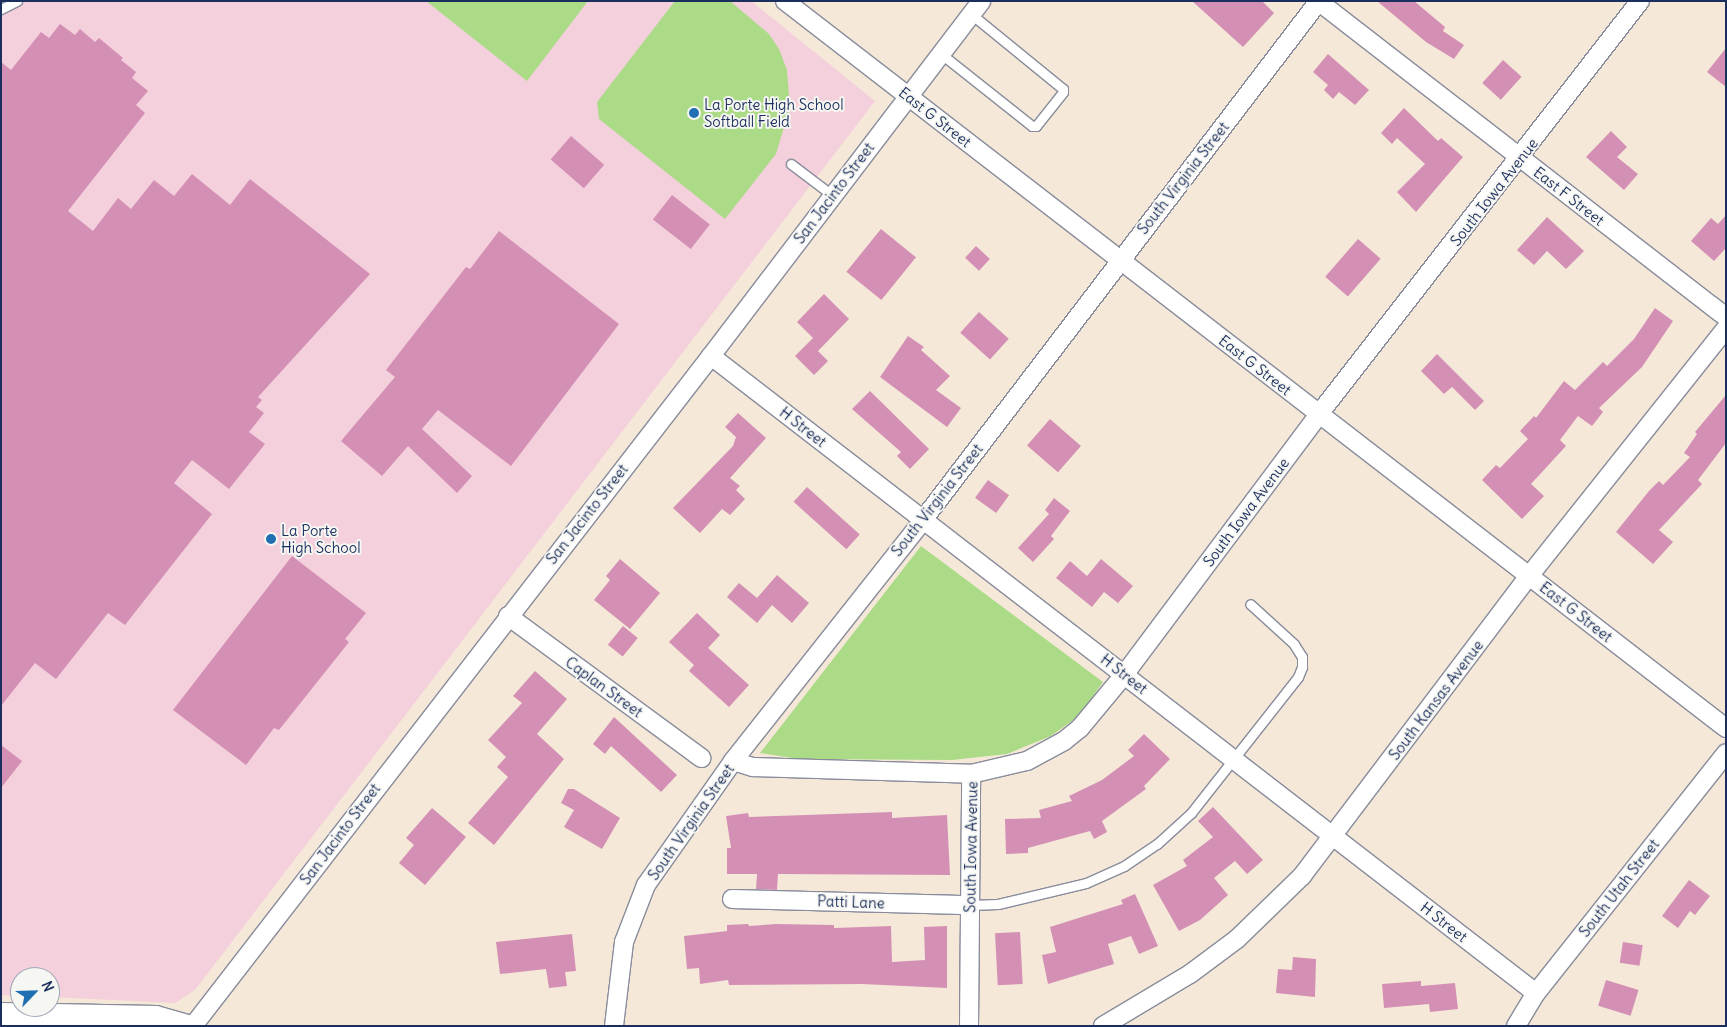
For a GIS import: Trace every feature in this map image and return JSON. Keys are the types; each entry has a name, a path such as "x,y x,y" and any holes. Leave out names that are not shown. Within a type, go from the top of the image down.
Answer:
{"street":[{"name":"East G Street","path":"785,1 1726,728"},
{"name":"East F Street","path":"1319,1 1726,317"},
{"name":"South Virginia Street","path":"614,1026 624,942 646,886 733,761 923,520 1319,1"},
{"name":"South Iowa Avenue","path":"969,1026 971,774 1027,761 1064,741 1080,728 1124,675 1319,414 1521,158 1640,1"},
{"name":"San Jacinto Street","path":"193,1026 508,616 711,356 907,96 976,8"},
{"name":"South Kansas Avenue","path":"1103,1026 1190,974 1237,939 1271,910 1334,836 1529,576 1726,328"},
{"name":"H Street","path":"711,356 1536,993"},
{"name":"Caplan Street","path":"508,616 701,758"},
{"name":"South Utah Street","path":"1516,1026 1536,993 1726,753"},
{"path":"733,761 753,767 971,774"},
{"name":"Patti Lane","path":"732,899 969,906"},
{"path":"1,1014 156,1017 188,1026"}],"lane":[{"path":"1,9 17,1"},
{"path":"940,54 1032,126 1036,126 1063,92 1063,88 976,8"},
{"path":"791,164 832,195"},
{"path":"969,906 998,904 1044,895 1086,883 1124,866 1157,844 1191,813 1298,677 1302,667 1302,657 1294,644 1250,604"}],"shaded area":[{"name":"La Porte High School","path":"1,1 751,1 875,101 195,990 175,1003 60,997 60,967 10,967 10,995 1,995"}],"green space":[{"path":"426,1 588,1 527,81"},
{"name":"La Porte High School Softball Field","path":"675,1 730,1 769,34 779,49 787,70 790,107 776,154 725,219 599,119 597,102"},
{"path":"921,546 1103,682 1080,715 1051,736 1007,754 952,760 798,759 760,753"}],"building":[{"path":"1192,1 1262,1 1274,13 1243,47"},
{"path":"1377,1 1414,1 1445,27 1443,31 1464,45 1454,59 1426,42"},
{"path":"60,24 75,35 80,29 95,42 99,38 123,58 121,60 136,72 132,78 148,91 136,105 145,113 68,211 93,231 118,198 131,209 154,180 174,196 192,174 230,205 250,179 370,274 258,397 262,400 256,407 264,413 249,432 265,444 229,489 192,460 174,483 212,514 125,625 108,613 56,679 35,663 1,706 1,62 11,70 41,32 49,38"},
{"path":"1726,48 1726,87 1707,72"},
{"path":"1328,54 1369,90 1355,105 1339,92 1333,99 1324,90 1328,85 1313,72"},
{"path":"1503,60 1522,77 1501,100 1482,83"},
{"path":"1404,108 1438,141 1441,138 1463,157 1416,212 1397,192 1425,164 1397,138 1392,144 1381,133"},
{"path":"1611,131 1627,147 1617,157 1638,174 1624,190 1586,157"},
{"path":"571,136 604,165 584,188 551,159"},
{"path":"672,195 710,225 691,249 653,219"},
{"path":"1726,215 1726,248 1714,261 1691,241 1711,218 1718,224"},
{"path":"1547,217 1584,251 1566,269 1547,251 1534,265 1517,250"},
{"path":"881,229 916,257 881,300 846,272"},
{"path":"499,231 619,324 511,466 438,410 422,429 472,476 457,493 408,446 382,476 341,441 395,377 386,370 466,267 470,269"},
{"path":"1358,239 1381,259 1348,296 1325,277"},
{"path":"976,246 990,259 979,271 965,258"},
{"path":"824,294 849,319 818,351 828,361 814,375 795,356 813,338 797,322"},
{"path":"1655,308 1673,321 1642,367 1599,408 1603,412 1592,426 1578,416 1560,440 1566,446 1531,484 1544,496 1522,519 1482,480 1496,465 1500,468 1528,439 1520,431 1534,416 1536,418 1564,381 1575,390 1603,362 1607,366 1634,339"},
{"path":"979,312 1009,339 990,360 960,333"},
{"path":"908,336 924,347 921,350 950,376 936,390 961,408 947,427 880,377"},
{"path":"1437,354 1484,401 1475,410 1452,387 1444,394 1421,371"},
{"path":"870,391 929,449 910,469 897,456 901,452 852,409"},
{"path":"1726,395 1726,443 1698,480 1702,484 1659,530 1673,542 1653,564 1616,532 1649,491 1659,481 1663,485 1690,457 1684,453 1697,434 1695,432"},
{"path":"738,413 766,438 730,478 740,486 736,490 745,499 730,515 722,509 700,533 673,508 733,446 736,437 725,427"},
{"path":"1050,419 1081,446 1058,472 1027,445"},
{"path":"988,480 1009,495 996,513 975,498"},
{"path":"807,487 860,535 846,549 794,502"},
{"path":"1054,498 1070,511 1051,536 1054,539 1033,562 1018,548 1049,514 1045,510"},
{"path":"292,556 366,613 345,639 349,642 279,730 274,728 246,765 173,710"},
{"path":"620,559 660,593 630,629 594,600 610,580 606,576"},
{"path":"1101,559 1133,586 1118,603 1104,592 1092,607 1056,578 1070,561 1087,576"},
{"path":"777,575 809,603 792,623 772,605 757,623 727,597 739,583 757,598"},
{"path":"697,613 720,635 708,648 749,685 729,707 689,671 694,665 669,642"},
{"path":"623,626 638,638 623,657 608,645"},
{"path":"535,671 567,699 537,734 564,759 494,845 468,823 508,777 497,767 506,757 488,740 522,703 513,696"},
{"path":"614,717 677,775 661,792 611,746 605,754 593,744"},
{"path":"1144,734 1170,759 1144,786 1146,789 1102,821 1107,832 1094,839 1090,831 1028,848 1028,853 1006,854 1005,819 1041,818 1039,810 1072,801 1069,796 1102,780 1134,756 1128,750"},
{"path":"1,745 22,761 1,788"},
{"path":"568,789 574,789 620,818 602,849 564,827 574,810 561,803"},
{"path":"1213,807 1263,860 1247,874 1235,861 1214,878 1228,895 1200,920 1179,931 1153,885 1187,866 1183,860 1213,837 1198,821"},
{"path":"432,808 466,837 425,885 399,863 414,845 406,838"},
{"path":"892,812 892,818 947,815 950,875 778,874 777,890 756,889 757,874 727,874 727,848 731,848 726,816 748,813 749,817"},
{"path":"1689,880 1710,896 1695,915 1690,911 1678,928 1662,916"},
{"path":"1135,894 1158,946 1139,954 1131,936 1108,944 1114,964 1048,984 1042,955 1056,952 1050,927 1123,904 1121,900"},
{"path":"748,924 749,926 776,924 834,925 834,928 891,926 892,962 925,960 924,927 947,926 947,988 862,984 729,985 728,980 700,984 699,968 687,969 684,936 727,931 727,925"},
{"path":"1020,932 1023,984 998,985 995,933"},
{"path":"572,934 576,971 565,972 567,986 549,988 546,969 500,974 496,942"},
{"path":"1623,942 1643,945 1639,966 1620,963"},
{"path":"1293,957 1316,959 1315,997 1276,993 1278,969 1292,970"},
{"path":"1606,980 1639,990 1631,1016 1598,1006"},
{"path":"1421,981 1421,986 1455,983 1458,1009 1430,1012 1429,1004 1384,1008 1382,984"}],"place":[{"name":"La Porte High School Softball Field","path":"694,113"},
{"name":"La Porte High School","path":"271,539"}]}
